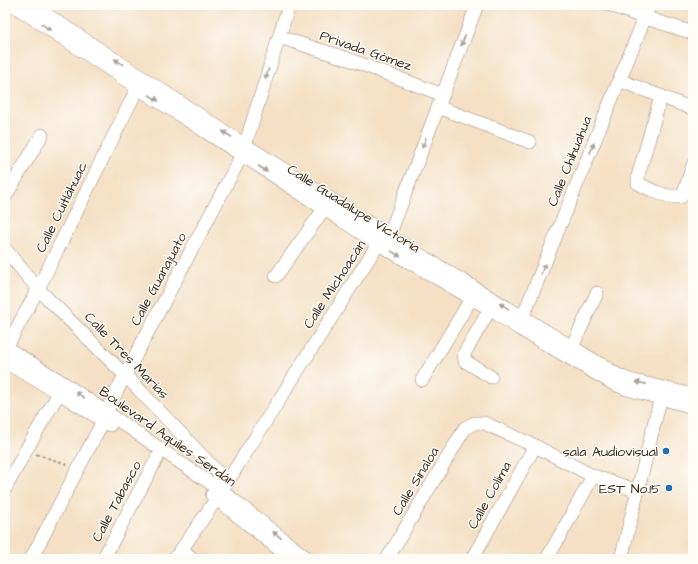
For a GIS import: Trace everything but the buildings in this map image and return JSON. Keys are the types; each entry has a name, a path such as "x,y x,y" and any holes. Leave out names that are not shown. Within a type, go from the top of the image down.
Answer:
{"street":[{"name":"Calle Guadalupe Victoria","path":"13,5 140,83 243,150 389,236 614,384 627,389 693,395"},
{"name":"Calle Guadalupe Victoria","path":"32,5 140,83"},
{"name":"Calle Guanajuato","path":"31,559 125,375 243,150 289,5"},
{"path":"389,236 477,5"},
{"path":"610,5 693,33"},
{"name":"Calle Chihuahua","path":"521,323 650,5"},
{"name":"Privada Gómez","path":"279,37 348,59 530,142"},
{"path":"619,80 693,110"},
{"name":"Calle Cuitláhuac","path":"6,348 38,289 140,83"},
{"path":"661,96 638,176 638,183 673,197 681,197 686,188 693,165"},
{"path":"5,197 42,135"},
{"name":"Calle Guadalupe Victoria","path":"243,150 324,208 378,244 471,299 572,347 618,375 693,407"},
{"path":"276,276 324,208"},
{"name":"Calle Michoacán","path":"178,554 222,490 378,244 389,236"},
{"name":"Calle Tres Marías","path":"5,249 38,289 125,375 222,490"},
{"path":"572,347 597,293"},
{"path":"422,380 471,299"},
{"path":"490,309 464,354 465,361 491,377"},
{"name":"Boulevard Aquiles Serdán","path":"6,348 65,384 104,417 157,458 222,490 291,559"},
{"name":"Boulevard Aquiles Serdán","path":"5,362 104,417 222,490 308,559"},
{"path":"5,489 59,393"},
{"path":"621,559 662,393"},
{"name":"Calle Sinaloa","path":"387,559 466,428 474,423 484,423 535,446"},
{"path":"535,446 593,476 638,491"},
{"name":"Calle Colima","path":"472,559 535,446"},
{"name":"Calle Tabasco","path":"103,559 157,458"},
{"path":"547,559 593,476"},
{"path":"178,554 193,559"}],"path":[{"path":"26,450 78,468"}],"place":[{"name":"sala Audiovisual","path":"666,451"},
{"name":"EST No.15","path":"669,488"}]}
